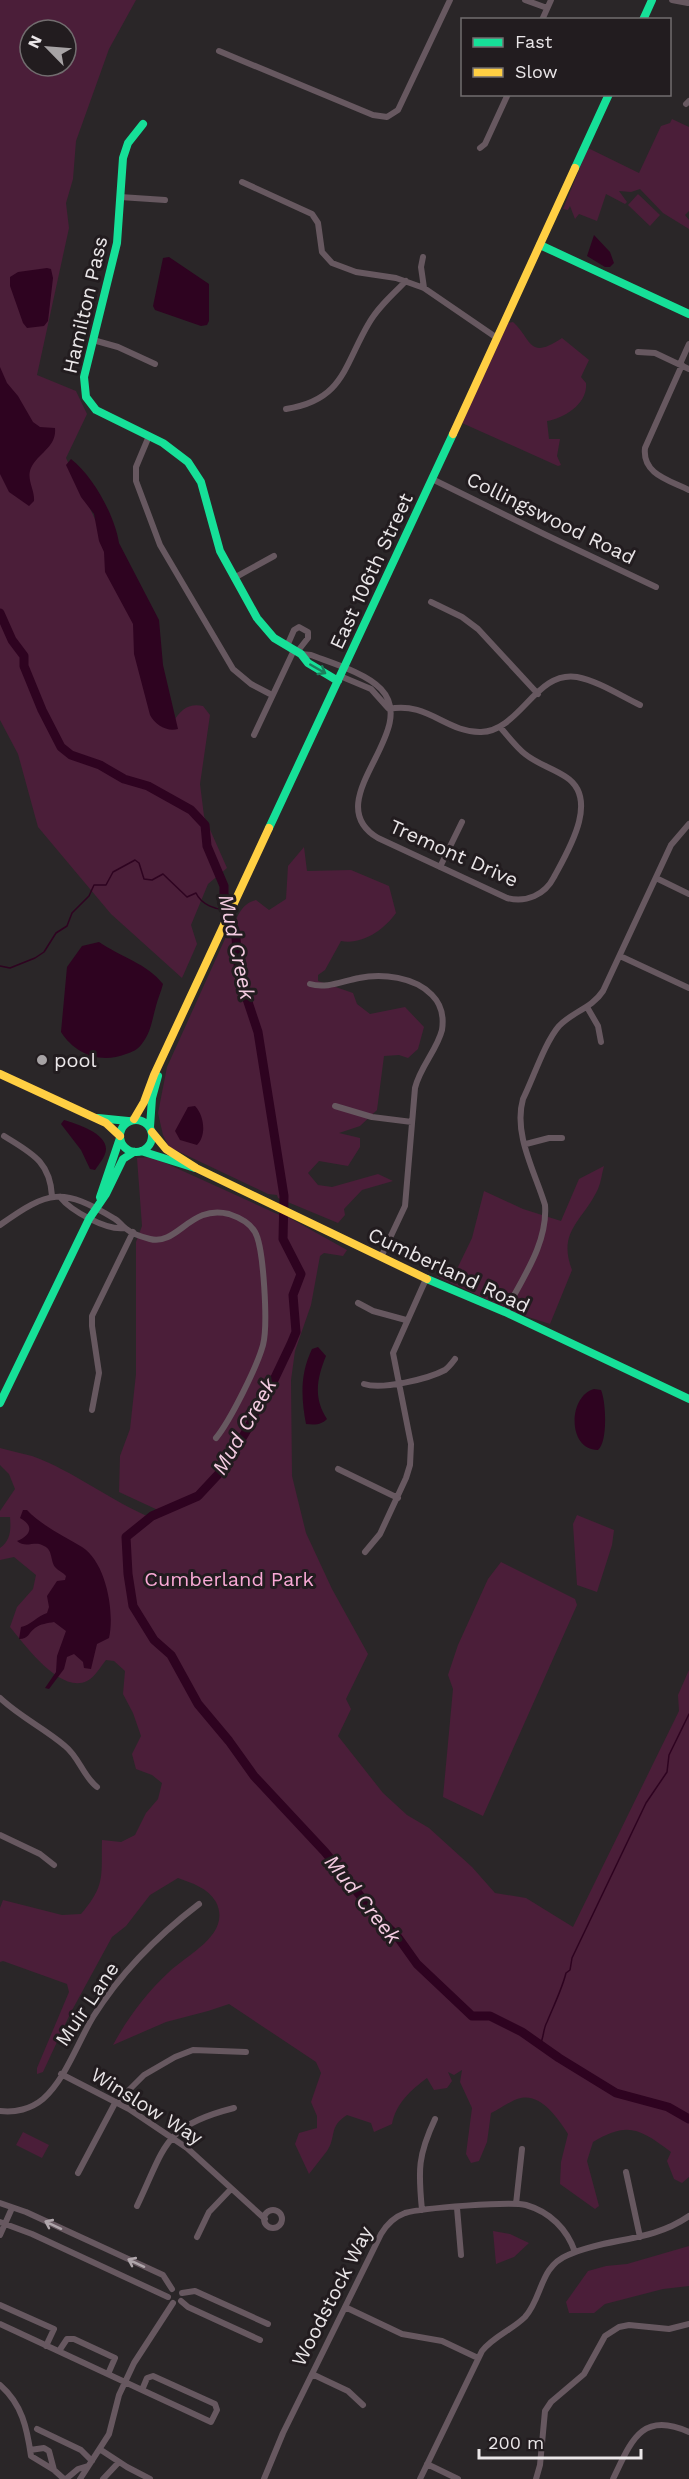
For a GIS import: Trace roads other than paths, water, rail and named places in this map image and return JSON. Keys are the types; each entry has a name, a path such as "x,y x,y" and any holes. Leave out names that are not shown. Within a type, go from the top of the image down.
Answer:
{"street":[{"path":"219,51 373,115 392,116 398,110 450,0"},
{"path":"525,0 548,8"},
{"path":"543,18 551,0"},
{"path":"644,18 652,0"},
{"path":"672,0 687,2"},
{"path":"480,148 485,144 507,96"},
{"name":"East 106th Street","path":"131,1120 140,1112 154,1075 608,96"},
{"name":"Hamilton Pass","path":"143,124 135,132 125,150 121,165 117,243 84,377 84,387 90,404 103,415 181,454 201,482 220,551 262,625 274,638 295,651 308,663 341,675"},
{"path":"242,182 312,214 318,223 322,252 332,263 356,272 384,275 424,288 497,338"},
{"path":"120,197 165,200"},
{"path":"540,245 689,314"},
{"path":"423,257 421,267 424,288"},
{"path":"286,409 312,404 343,375 375,314 406,281"},
{"path":"93,340 118,347 155,364"},
{"path":"689,344 684,366 645,448 644,457 648,466 655,473 689,490"},
{"path":"638,352 655,353 684,366"},
{"path":"149,436 135,473 160,545 233,669 251,684 272,695"},
{"name":"Collingswood Road","path":"432,479 546,536 656,586"},
{"path":"234,578 274,555"},
{"path":"431,602 473,625 538,694"},
{"path":"254,735 295,651"},
{"name":"Hamilton Pass","path":"295,651 311,655 341,675"},
{"path":"341,675 379,687 387,696 389,709 414,708 472,732 483,732 500,726 554,680 575,676 640,705"},
{"name":"Tremont Drive","path":"389,709 388,730 359,794 359,815 365,827 374,835 440,867 507,898 520,900 533,897 545,890 553,879 581,818 582,802 575,785 564,776 524,754 500,726"},
{"path":"440,867 462,822"},
{"path":"505,1312 542,1238 546,1218 545,1205 519,1119 523,1099 554,1033 603,991 671,845 689,824"},
{"path":"656,879 689,894"},
{"path":"620,956 689,988"},
{"path":"310,984 321,987 361,978 386,977 416,984 428,991 436,999 442,1014 442,1029 417,1079 405,1206 381,1257"},
{"path":"587,1007 598,1026 602,1042"},
{"name":"East 106th Street","path":"151,1130 152,1098 161,1061"},
{"path":"0,1074 110,1126 125,1147 138,1151"},
{"path":"334,1106 372,1117 412,1122"},
{"path":"94,1118 144,1121 151,1130 149,1146 123,1159 106,1194 95,1208"},
{"path":"0,1403 95,1208 116,1155 122,1128 131,1120"},
{"name":"Cumberland Road","path":"151,1130 162,1148 188,1161 196,1168 381,1257 505,1312 689,1399"},
{"path":"4,1136 43,1164 50,1180 52,1196"},
{"path":"526,1144 549,1138 562,1138"},
{"name":"Cumberland Road","path":"138,1151 185,1167 196,1168"},
{"path":"0,1224 39,1199 52,1196 72,1198 117,1220 125,1228 151,1239 163,1239 195,1217 221,1213 236,1217 248,1224 259,1241 265,1325 263,1345 235,1407 216,1438"},
{"path":"60,1197 89,1219 118,1229 125,1228"},
{"path":"92,1410 99,1373 92,1316 133,1232"},
{"path":"365,1552 376,1541 406,1478 411,1449 393,1353 426,1278"},
{"path":"358,1303 373,1311 406,1320"},
{"path":"364,1384 375,1387 398,1383 444,1370 455,1359"},
{"path":"338,1469 398,1498"},
{"path":"0,1698 65,1746 74,1756 86,1777 97,1787"},
{"path":"0,1835 40,1854 54,1865"},
{"name":"Muir Lane","path":"0,2111 17,2111 39,2102 51,2091 93,2019 123,1976 160,1935 199,1904"},
{"path":"78,2172 116,2102 144,2075 184,2053 202,2049 246,2052"},
{"name":"Winslow Way","path":"61,2074 116,2102 195,2154 265,2219"},
{"path":"137,2206 171,2138 181,2128 199,2118 234,2108"},
{"path":"422,2210 419,2163 423,2145 435,2119"},
{"path":"516,2204 522,2149"},
{"path":"626,2172 640,2237"},
{"path":"197,2237 209,2212 231,2189"},
{"path":"0,2203 164,2276 172,2289 171,2300 125,2382 111,2429 101,2450 80,2479"},
{"name":"Woodstock Way","path":"264,2479 282,2433 384,2228 404,2214 422,2210 516,2204 536,2209 556,2221 567,2235 575,2252"},
{"path":"0,2235 2,2224 12,2208"},
{"path":"458,2208 461,2255"},
{"path":"420,2479 478,2358 492,2339 525,2317 550,2267 575,2252 665,2231 689,2216"},
{"path":"2,2224 32,2234 171,2300 195,2291 268,2324"},
{"path":"172,2289 177,2289 188,2307 260,2340"},
{"path":"0,2305 54,2329 46,2346"},
{"path":"345,2307 402,2334 442,2341 478,2358"},
{"path":"0,2324 46,2346 211,2422 217,2410 215,2404 153,2376 147,2378 142,2390"},
{"path":"536,2479 540,2465 545,2411 556,2397 584,2374 605,2336 619,2327 629,2325 669,2329 689,2324"},
{"path":"59,2351 67,2339 74,2339 115,2358 108,2374"},
{"path":"312,2374 348,2391 363,2405"},
{"path":"0,2385 15,2400 22,2412 33,2459 54,2470 65,2479 90,2463"},
{"path":"613,2479 631,2443 645,2428 663,2424 689,2432"},
{"path":"37,2429 81,2450 90,2463"},
{"path":"30,2450 44,2448 49,2451 54,2470"},
{"path":"101,2450 150,2479"},
{"path":"103,2479 120,2462"},
{"path":"427,2464 458,2479"}],"waterway":[{"name":"Mud Creek","path":"0,613 12,640 24,656 24,666 42,710 61,747 71,755 100,765 124,779 148,786 191,810 205,825 207,846 224,886 236,938 239,975 258,1032 284,1196 283,1239 301,1274 293,1295 296,1332 272,1384 259,1402 251,1423 225,1467 198,1496 152,1516 126,1537 133,1606 154,1640 171,1655 198,1704 254,1776 325,1852 379,1919 397,1936 417,1964 472,2016 490,2016 522,2032 616,2093 668,2107 689,2119"},
{"path":"0,966 10,968 44,952 56,933 67,926 72,913 89,896 94,885 106,885 113,872 135,860 139,863 144,879 152,880 163,874 187,897 196,893 209,906 228,909"},
{"path":"540,2045 566,1973 570,1970 572,1958 646,1803 667,1772 669,1755 689,1714"}],"place":[{"name":"pool","path":"42,1060"}],"park label":[{"name":"Cumberland Park","path":"229,1579"}]}
